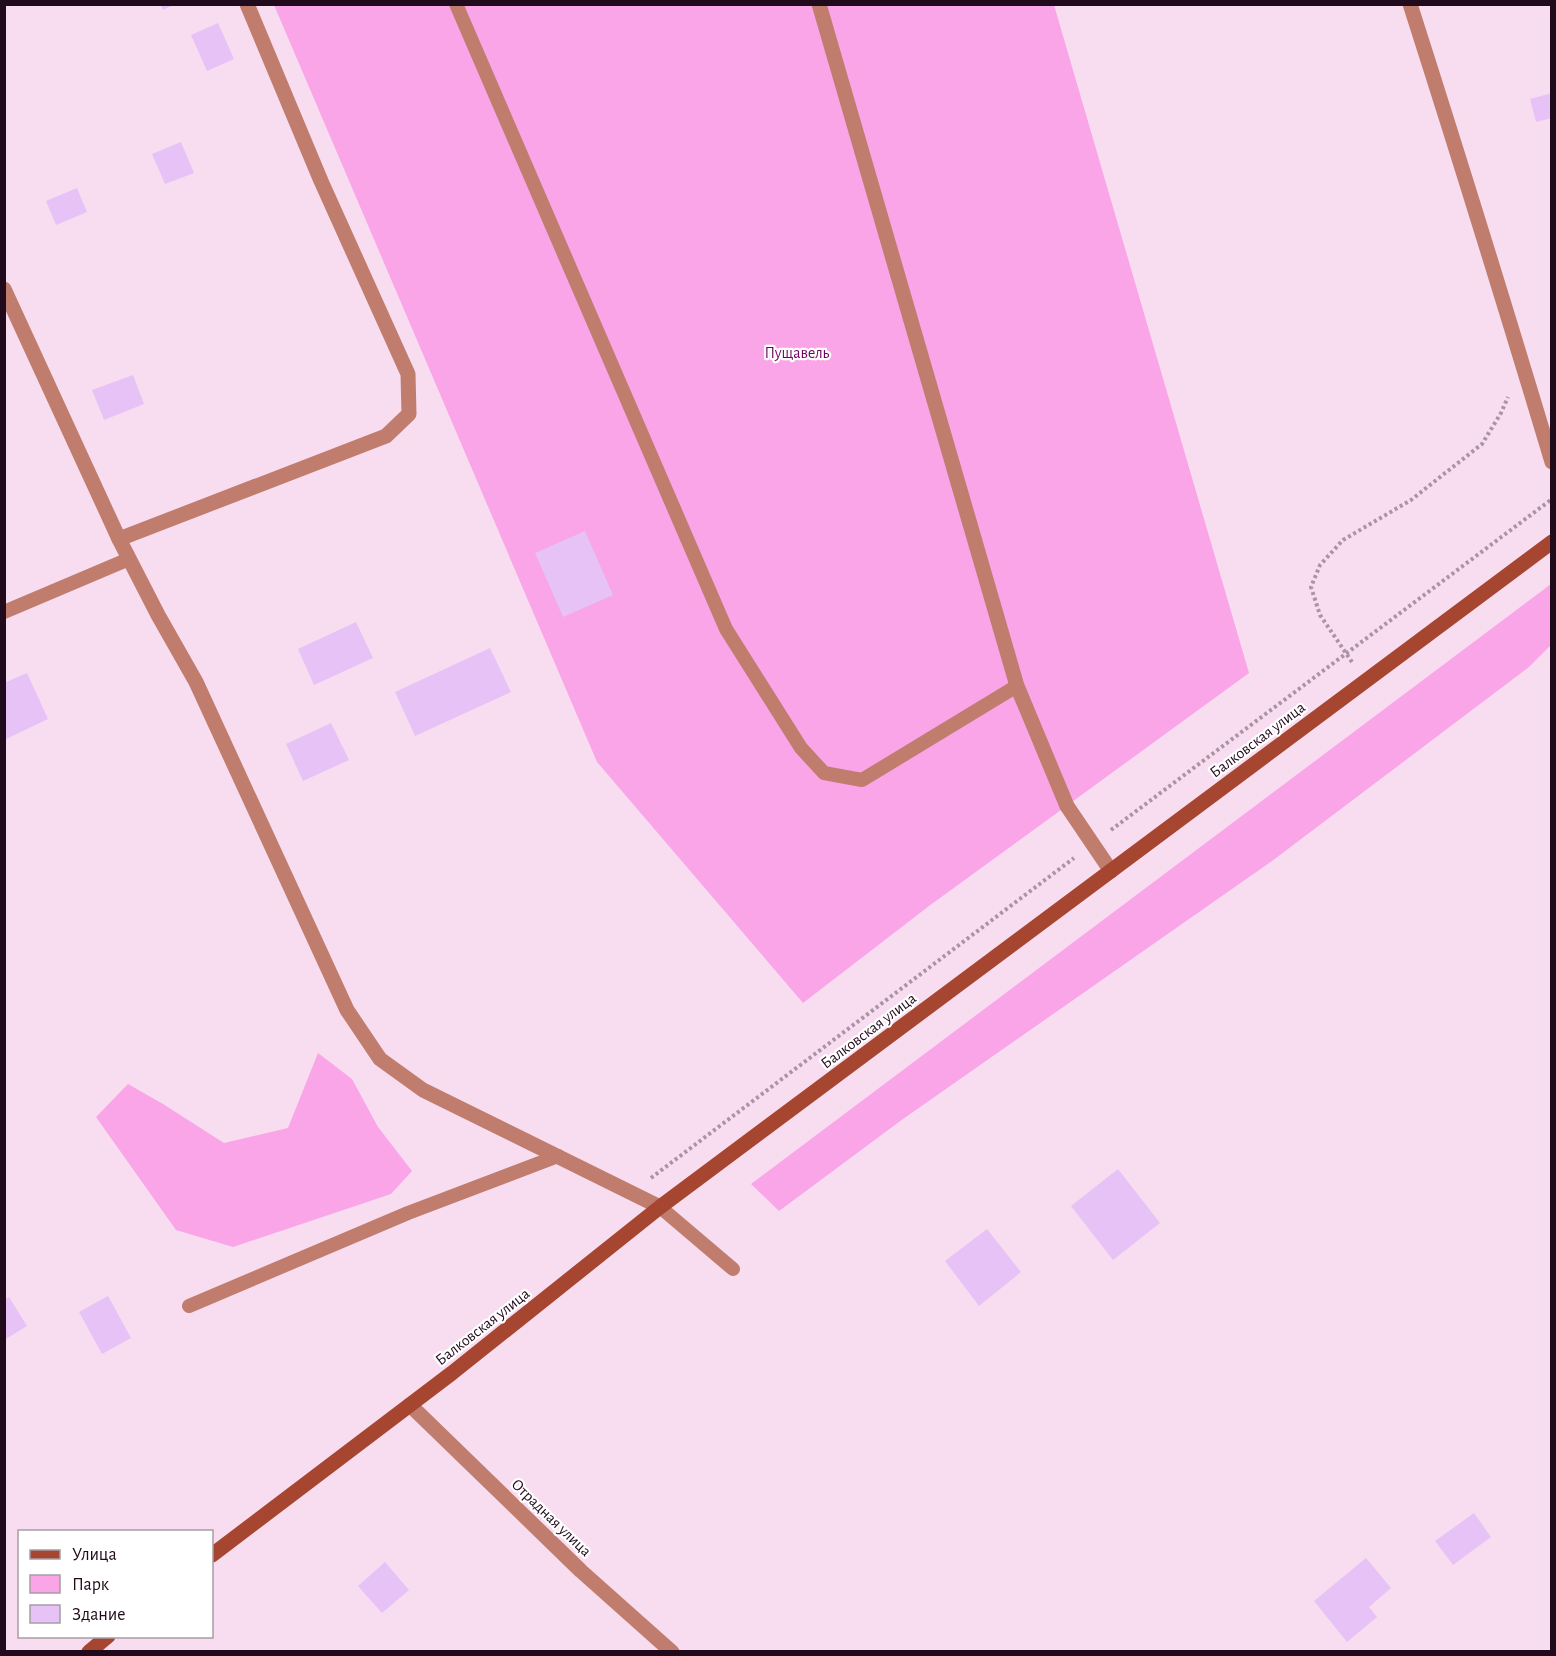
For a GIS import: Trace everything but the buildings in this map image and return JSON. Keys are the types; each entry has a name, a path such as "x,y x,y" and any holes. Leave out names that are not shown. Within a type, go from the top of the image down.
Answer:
{"main road":[{"name":"Балковская улица","path":"213,1554 410,1405 660,1207 1551,542"},
{"path":"89,1652 106,1638"}],"street":[{"path":"119,539 386,436 409,414 408,374 321,180 247,4"},
{"path":"819,4 1017,686 1067,806 1111,871"},
{"path":"1410,4 1551,462"},
{"path":"4,289 119,539 196,682 347,1010 380,1059 423,1090 660,1207"},
{"name":"Отрадная улица","path":"410,1405 581,1571 672,1652"}],"lane":[{"path":"456,4 726,629 801,748 824,773 862,780 1017,686"},
{"path":"4,612 129,559"},
{"path":"189,1306 408,1213 558,1156"},
{"path":"660,1207 733,1269"}],"path":[{"path":"1364,680 1320,615 1311,587 1320,565 1343,540 1411,500 1482,444 1501,413 1522,365"}],"green space":[{"name":"Пущавель","path":"274,5 1054,5 1249,673 929,906 803,1003 597,762"},
{"path":"1551,584 1551,645 1529,667 1272,861 903,1119 779,1211 751,1184"},
{"path":"318,1053 352,1079 378,1127 412,1171 391,1194 233,1247 176,1230 96,1117 128,1084 224,1143 288,1128"}]}
